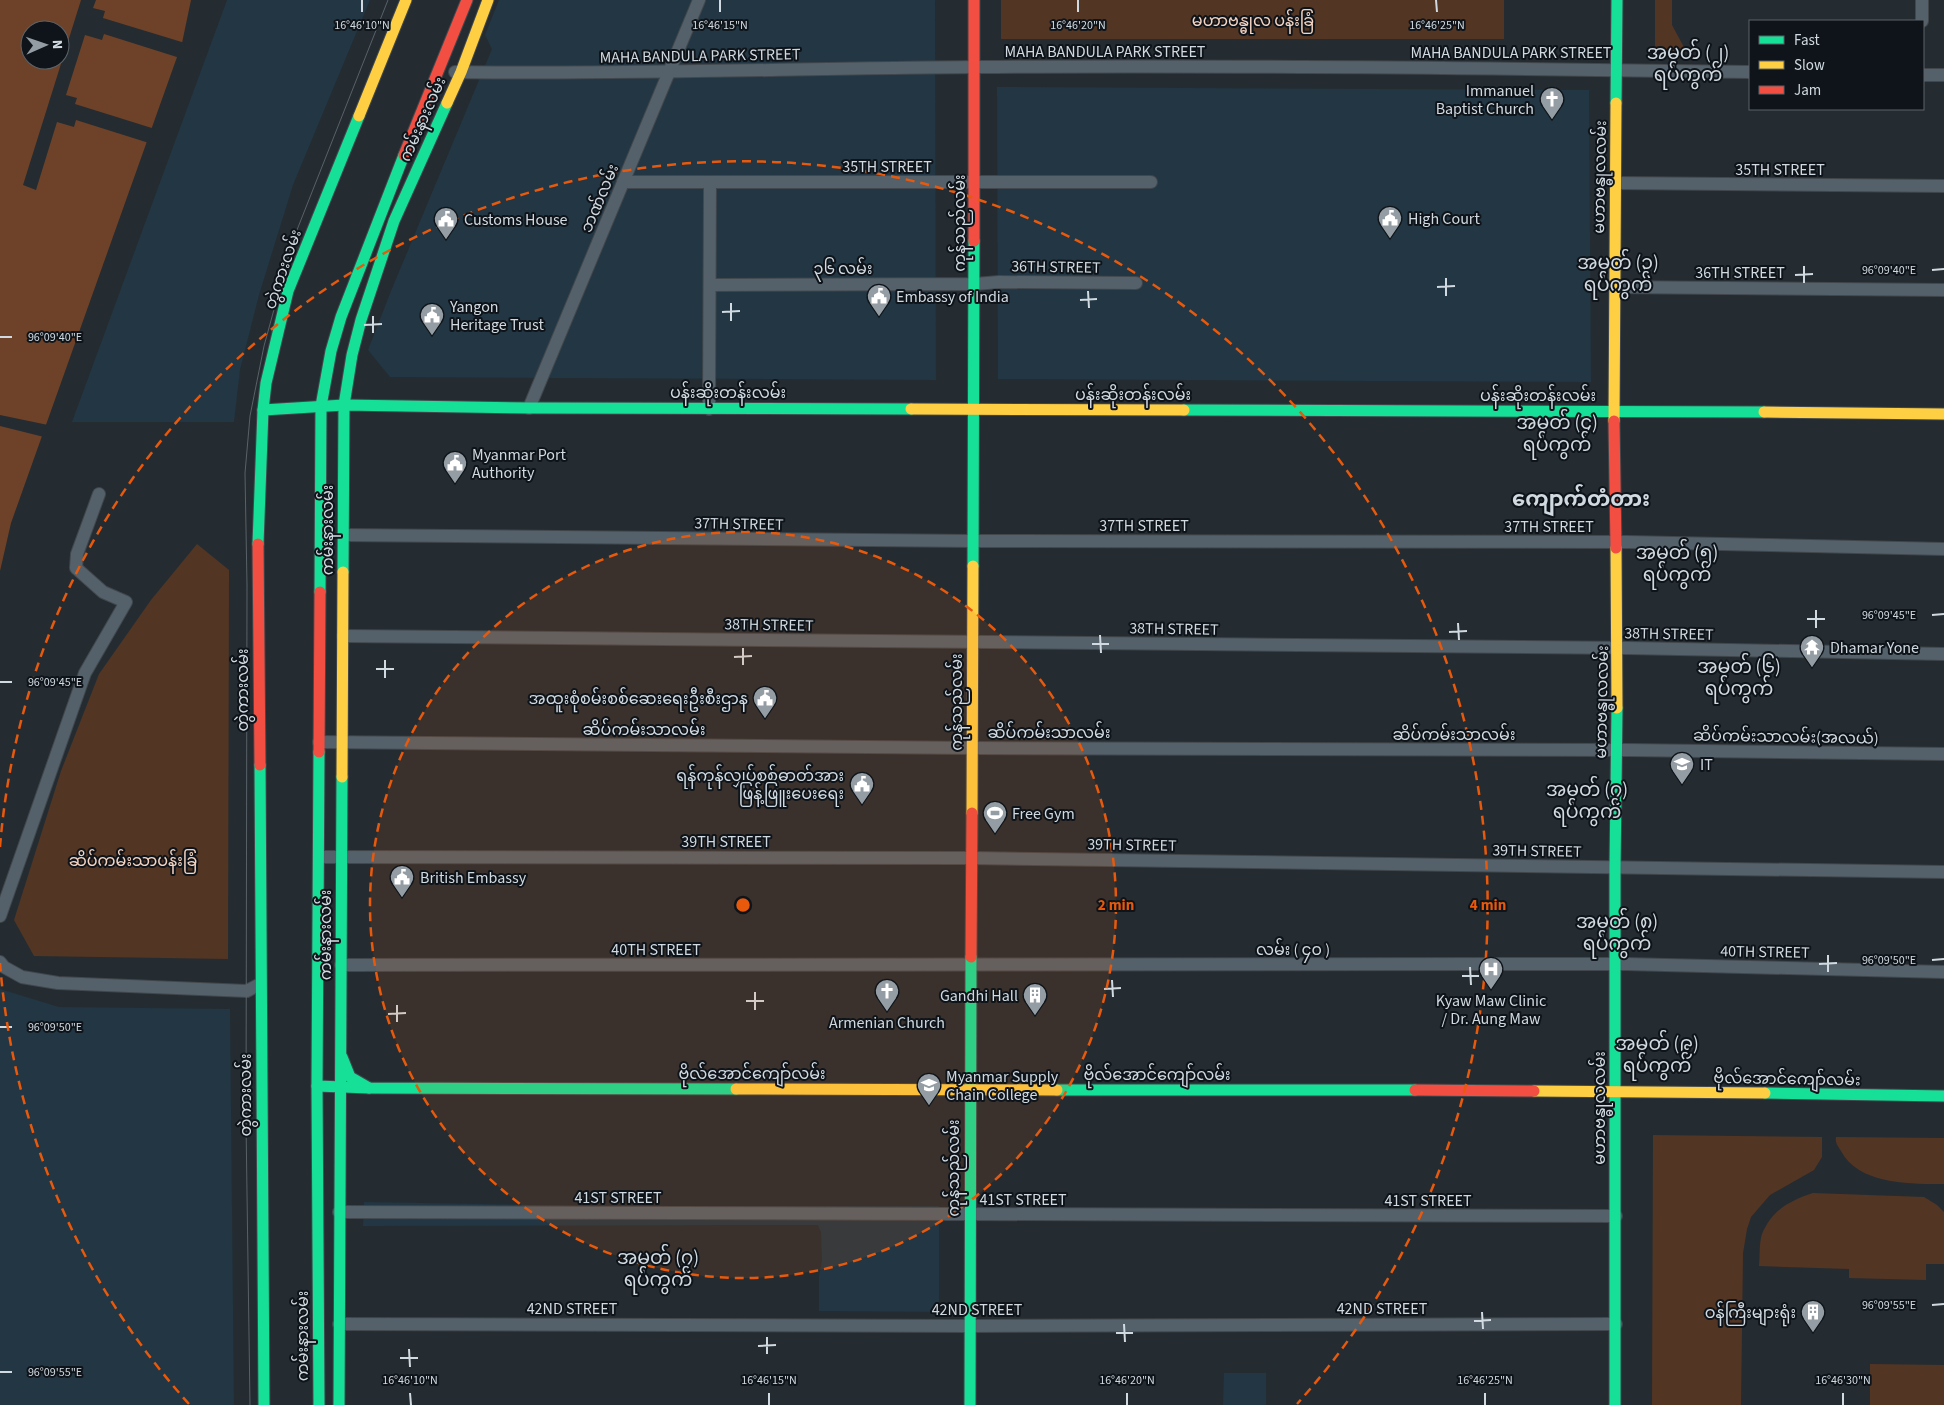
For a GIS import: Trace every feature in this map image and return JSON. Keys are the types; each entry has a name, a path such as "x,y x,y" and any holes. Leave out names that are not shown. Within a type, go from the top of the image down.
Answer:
{"main road":[{"name":"တွဲကားလမ်း","path":"264,1405 258,536 263,410 266,383 288,291 406,0"},
{"name":"ကမ်းနားလမ်း","path":"319,1405 317,1086 321,406 331,351 341,317 467,0"},
{"name":"ကမ်းနားလမ်း","path":"339,1405 344,406 352,355 361,320 394,221 461,72 488,0"},
{"name":"ကုန်သည်လမ်း","path":"970,1405 970,965 975,284 974,0"},
{"name":"မဟာဗန္ဓုလလမ်း","path":"1615,1405 1615,1092 1621,964 1623,648 1623,542 1614,411 1620,287 1621,183 1617,69 1617,0"},
{"path":"380,215 394,221"},
{"name":"ပန်းဆိုးတန်းလမ်း","path":"263,410 344,406 1944,414"},
{"path":"340,1051 350,1077 369,1088"},
{"path":"317,1086 340,1086"},
{"name":"ဗိုလ်အောင်ကျော်လမ်း","path":"340,1086 369,1088 1615,1092 1944,1096"},
{"path":"340,1120 350,1098 369,1088"}],"street":[{"name":"ဘဏ်လမ်း","path":"529,408 699,0"},
{"path":"1922,0 1922,20"},
{"name":"MAHA BANDULA PARK STREET","path":"439,72 669,72 975,67 1617,69 1749,72"},
{"path":"1924,75 1944,75"},
{"name":"35TH STREET","path":"623,182 1151,182"},
{"path":"709,409 710,182"},
{"name":"35TH STREET","path":"1621,183 1944,186"},
{"name":"36TH STREET","path":"975,284 999,282 1136,284"},
{"name":"၃၆ လမ်း","path":"710,285 975,284"},
{"name":"36TH STREET","path":"1620,287 1944,290"},
{"path":"0,916 84,673 126,602 103,592 76,568 76,554 99,494"},
{"name":"37TH STREET","path":"343,535 973,542 1623,542 1944,549"},
{"name":"38TH STREET","path":"343,636 1623,648 1944,654"},
{"name":"ဆိပ်ကမ်းသာလမ်း","path":"319,742 972,748 1622,750"},
{"name":"ဆိပ်ကမ်းသာလမ်း(အလယ်)","path":"1622,750 1944,754"},
{"name":"39TH STREET","path":"319,857 971,858 1944,872"},
{"path":"0,962 4,967 22,977 58,983 247,991 260,984"},
{"name":"40TH STREET","path":"1621,964 1944,972"},
{"name":"လမ်း ( ၄၀ )","path":"970,965 1621,964"},
{"name":"40TH STREET","path":"341,965 970,965"},
{"name":"41ST STREET","path":"339,1212 1616,1216"},
{"name":"42ND STREET","path":"339,1324 970,1326 1616,1324"}],"shaded area":[{"path":"0,0 191,0 182,43 11,523 0,571"},
{"path":"227,0 370,0 293,185 259,295 240,370 234,422 72,422"},
{"path":"499,0 935,0 936,380 390,377 368,350 492,49 485,35"},
{"path":"997,87 1589,90 1591,382 998,379"},
{"path":"0,989 59,1007 230,1009 234,1405 0,1405"},
{"path":"364,1202 592,1206 939,1206 939,1312 819,1311 819,1276 822,1261 821,1232 818,1225 363,1226"},
{"path":"1224,1373 1266,1373 1266,1405 1223,1405"}],"green space":[{"name":"မဟာဗန္ဓုလ ပန်းခြံ","path":"1001,0 1504,0 1504,39 1001,39"},
{"path":"1655,0 1672,0 1672,25 1686,51 1676,62 1655,52"},
{"name":"ဆိပ်ကမ်းသာပန်းခြံ","path":"197,544 229,570 228,959 34,956 14,920 61,771 99,674 151,600"},
{"path":"1653,1135 1822,1137 1822,1157 1814,1170 1770,1195 1751,1217 1747,1229 1743,1253 1741,1405 1652,1405"},
{"path":"1836,1137 1944,1138 1944,1184 1902,1183 1873,1176 1849,1162 1837,1144"},
{"path":"1813,1193 1924,1197 1944,1212 1944,1264 1926,1264 1926,1280 1849,1278 1849,1269 1759,1266 1762,1234 1771,1219 1782,1207 1796,1199"},
{"path":"1870,1364 1944,1365 1944,1405 1870,1405"}],"pier":[{"path":"81,0 96,0 93,8 105,11 103,18 185,43 180,58 104,34 102,40 85,35 66,95 77,98 75,104 155,129 149,143 76,120 74,127 57,122 36,190 23,185 59,70 70,70 70,35"},
{"path":"0,415 48,425 44,437 0,426"}],"tram line":[{"path":"250,1405 246,1122 247,585 245,473 250,416 264,346 293,240 388,0"}],"traffic: fast":[{"path":"1616,103 1617,0"},
{"path":"343,572 344,405 352,355 361,320 394,221 447,103"},
{"path":"258,544 263,410 266,383 288,291 359,116"},
{"path":"320,592 321,406 331,351 341,317 404,155"},
{"path":"973,566 974,241"},
{"path":"263,410 344,405 529,408 911,409"},
{"path":"1184,410 1764,412"},
{"path":"1615,1405 1615,868 1617,708"},
{"path":"319,752 317,1086 319,1405"},
{"path":"260,765 264,1405"},
{"path":"339,1405 342,777"},
{"path":"970,1405 971,957"},
{"path":"342,1057 350,1077 369,1088"},
{"path":"317,1086 369,1088 736,1089"},
{"path":"1057,1090 1415,1090"},
{"path":"1765,1093 1944,1096"}],"traffic: slow":[{"path":"359,116 406,0"},
{"path":"447,103 461,72 488,0"},
{"path":"1614,421 1616,103"},
{"path":"911,409 1184,410"},
{"path":"1764,412 1944,414"},
{"path":"1616,548 1617,708"},
{"path":"972,813 973,566"},
{"path":"342,777 343,572"},
{"path":"736,1089 1057,1090"},
{"path":"1534,1091 1765,1093"}],"traffic: jam":[{"path":"404,155 467,0"},
{"path":"974,0 974,241"},
{"path":"1614,421 1616,548"},
{"path":"258,544 260,765"},
{"path":"319,752 320,592"},
{"path":"971,957 972,813"},
{"path":"1415,1090 1534,1091"}],"place":[{"name":"Immanuel Baptist Church","path":"1552,120"},
{"name":"High Court","path":"1390,239"},
{"name":"Customs House","path":"446,240"},
{"name":"Embassy of India","path":"879,317"},
{"name":"Yangon Heritage Trust","path":"432,336"},
{"name":"Myanmar Port Authority","path":"455,484"},
{"name":"Dhamar Yone","path":"1812,668"},
{"name":"အထူးစုံစမ်းစစ်ဆေးရေးဦးစီးဌာန","path":"765,719"},
{"name":"IT","path":"1682,785"},
{"name":"ရန်ကုန်လျှပ်စစ်ဓာတ်အား ဖြန့်ဖြူးပေးရေး","path":"862,805"},
{"name":"Free Gym","path":"995,834"},
{"name":"British Embassy","path":"402,898"},
{"name":"Kyaw Maw Clinic / Dr. Aung Maw","path":"1491,990"},
{"name":"Armenian Church","path":"887,1012"},
{"name":"Gandhi Hall","path":"1035,1016"},
{"name":"Myanmar Supply Chain College","path":"929,1106"},
{"name":"ဝန်ကြီးများရုံး","path":"1813,1333"}],"district":[{"name":"အမှတ် (၂) ရပ်ကွက်","path":"1688,63"},
{"name":"အမှတ် (၃) ရပ်ကွက်","path":"1618,273"},
{"name":"အမှတ် (၄) ရပ်ကွက်","path":"1557,433"},
{"name":"ကျောက်တံတား","path":"1581,499"},
{"name":"အမှတ် (၅) ရပ်ကွက်","path":"1677,563"},
{"name":"အမှတ် (၆) ရပ်ကွက်","path":"1739,677"},
{"name":"အမှတ် (၇) ရပ်ကွက်","path":"1587,800"},
{"name":"အမှတ် (၈) ရပ်ကွက်","path":"1617,932"},
{"name":"အမှတ် (၉) ရပ်ကွက်","path":"1657,1054"},
{"name":"အမှတ် (၇) ရပ်ကွက်","path":"658,1268"}]}
